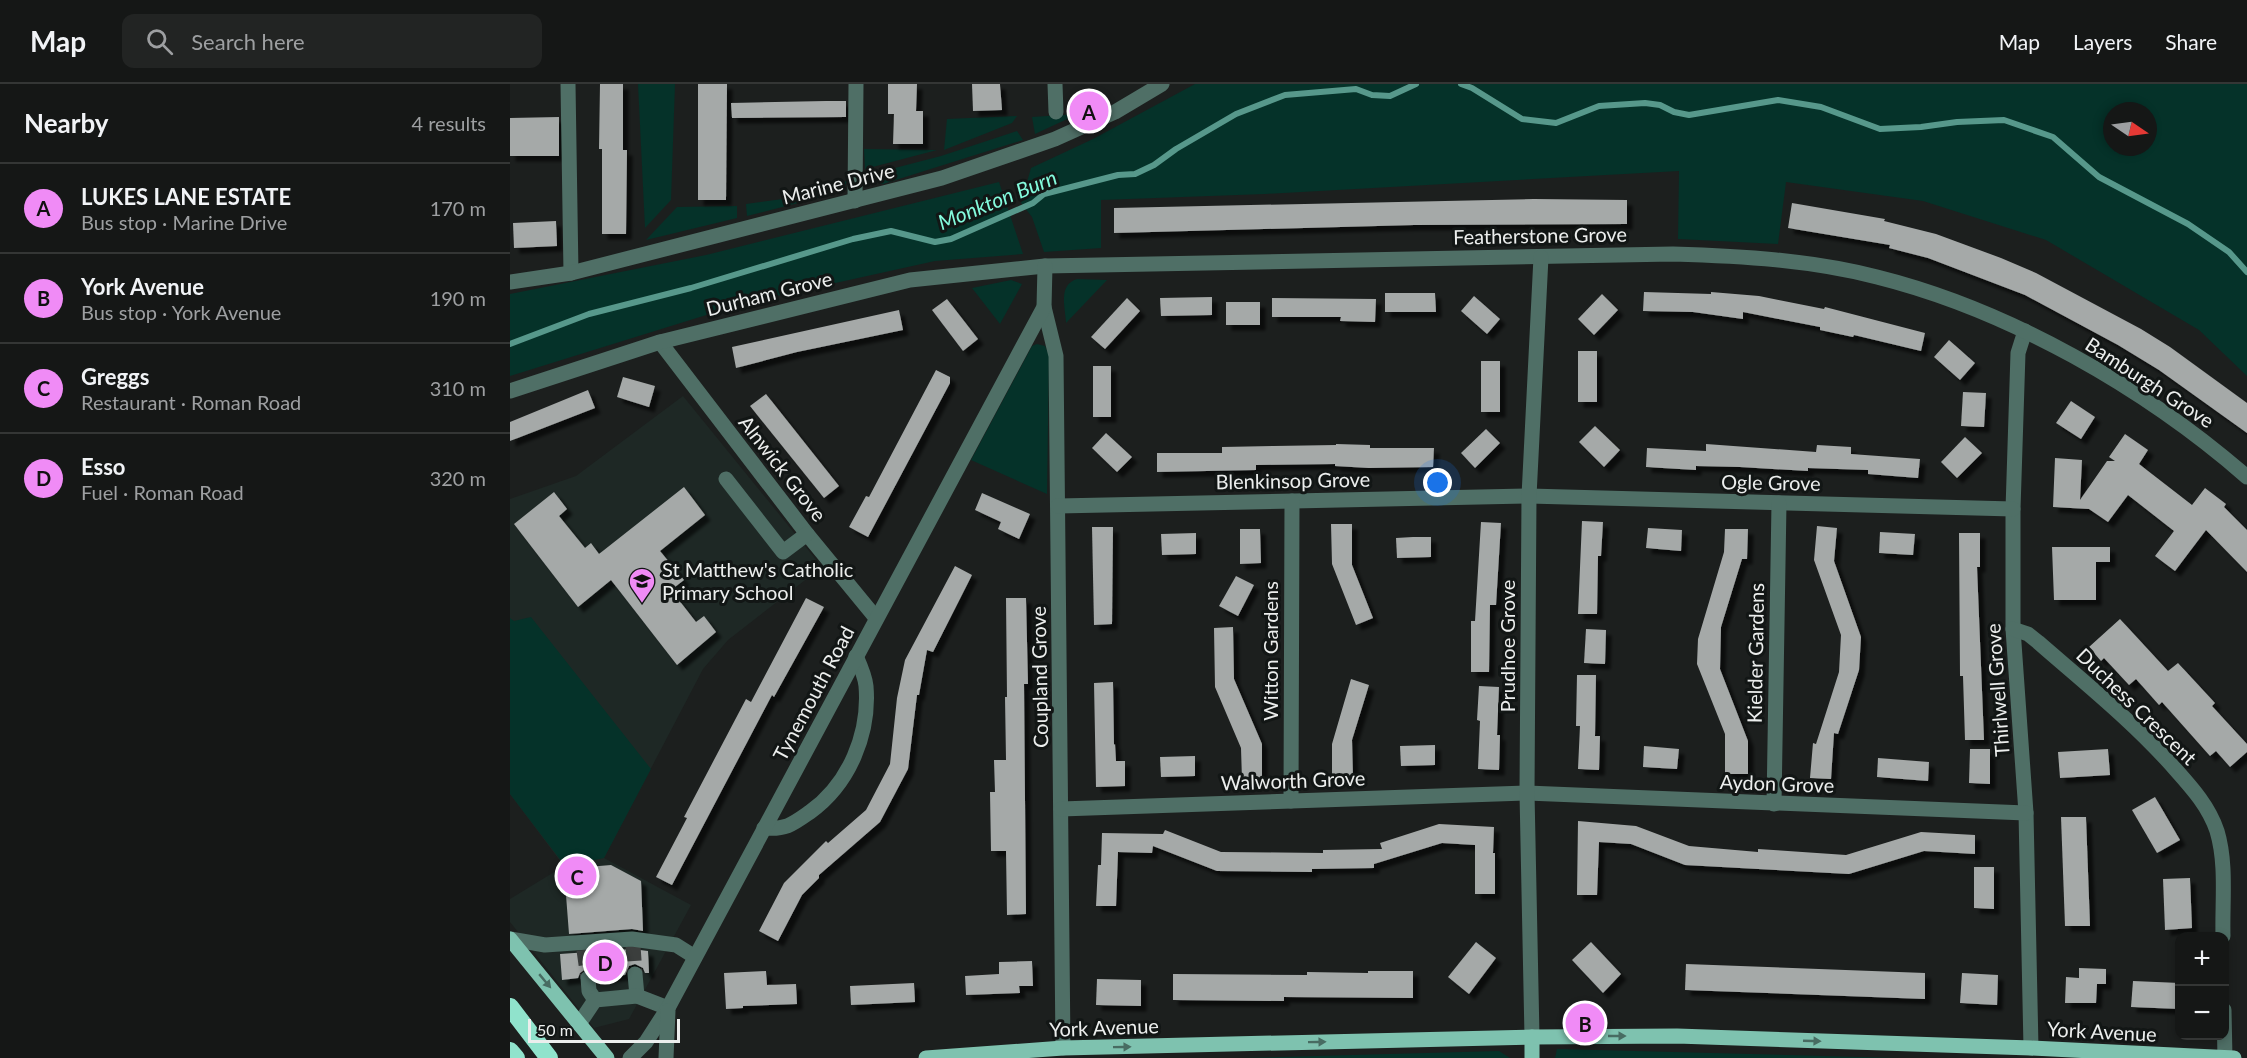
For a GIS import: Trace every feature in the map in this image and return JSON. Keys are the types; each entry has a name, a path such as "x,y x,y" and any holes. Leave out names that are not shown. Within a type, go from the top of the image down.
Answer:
{"highway":[{"path":"510,1007 549,1058"},
{"path":"510,1051 516,1058"}],"main road":[{"path":"510,939 607,1058"},
{"name":"York Avenue","path":"926,1058 1532,1037 1677,1036 2005,1053 2031,1048 2234,1058"},
{"path":"1532,1037 1532,1058"}],"street":[{"path":"568,84 571,273"},
{"path":"855,201 856,84"},
{"path":"1055,84 1056,112"},
{"name":"Marine Drive","path":"510,282 571,273 942,178 1055,139 1114,112 1162,84"},
{"name":"Featherstone Grove","path":"1045,266 1674,254 1744,256 1809,264 1876,276 1928,291 2025,331"},
{"name":"Prudhoe Grove","path":"1532,1037 1527,793 1529,496 1540,257"},
{"name":"Tynemouth Road","path":"630,1058 646,1041 668,1008 1044,307 1045,266"},
{"name":"Durham Grove","path":"510,391 660,342 910,280 1045,266"},
{"name":"Coupland Grove","path":"1044,307 1056,356 1064,1053"},
{"name":"Bamburgh Grove","path":"2025,331 2083,361 2158,408 2221,454 2247,477"},
{"name":"Thirlwell Grove","path":"2025,331 2018,353 2013,509 2013,629 2026,813 2031,1048"},
{"name":"Alnwick Grove","path":"660,342 807,534 876,618"},
{"path":"726,479 783,552 807,534"},
{"name":"Blenkinsop Grove","path":"1058,506 1529,496"},
{"name":"Ogle Grove","path":"1529,496 2013,509"},
{"name":"Witton Gardens","path":"1291,801 1292,501"},
{"name":"Kielder Gardens","path":"1774,804 1779,503"},
{"name":"Duchess Crescent","path":"2013,629 2028,634 2108,702 2160,751 2202,800 2217,832 2222,864 2223,932"},
{"path":"764,828 789,827 823,802 846,775 859,744 866,712 866,684 856,656"},
{"name":"Walworth Grove","path":"1061,809 1527,793"},
{"name":"Aydon Grove","path":"1527,793 2026,813"},
{"path":"510,939 545,945 584,946 632,942 675,945 696,957"},
{"path":"635,974 637,996"},
{"path":"588,978 589,991 595,1000"},
{"path":"579,1023 595,1000 637,996 668,1008"},
{"name":"Tynemouth Road","path":"666,1058 668,1008"},
{"path":"2225,1040 2225,1058"}],"shaded area":[{"name":"St Matthew's Catholic Primary School","path":"683,396 822,567 728,640 703,669 604,858 691,905 629,1019 594,1028 510,922 510,899 564,866 510,794 510,499 576,476"}],"green space":[{"path":"638,84 675,84 671,200 645,228"},
{"path":"1195,84 2247,84 2247,376 2199,330 2046,240 1923,201 1786,182 1778,244 1678,239 1679,171 1265,194 1101,200 1101,248 1044,252 1032,217 1021,203 1031,168 1093,139"},
{"path":"1078,114 1035,134 1032,117"},
{"path":"1017,116 1012,123 944,150 947,119"},
{"path":"1017,131 1023,140 883,184 874,181 868,175 941,156"},
{"path":"864,149 937,150 865,169"},
{"path":"847,181 837,193 747,216 746,204 798,197"},
{"path":"999,182 1023,254 935,261 745,303 510,376 510,294 706,255"},
{"path":"737,206 737,218 646,240 677,207"},
{"path":"1077,279 1107,280 1066,323 1065,291 1071,282"},
{"path":"1011,280 1022,284 1000,324 972,288"},
{"path":"1037,344 1045,346 1049,355 1047,494 971,460 1032,346"},
{"path":"531,617 651,769 604,858 565,866 510,794 510,618 514,621"},
{"path":"1557,1049 1899,1058 1555,1058"},
{"path":"1499,1051 1510,1058 1241,1058"}],"building":[{"path":"600,84 623,84 623,150 627,150 626,234 602,234 602,149 599,149"},
{"path":"698,84 727,84 726,200 698,200"},
{"path":"888,84 917,84 916,111 923,111 923,144 893,144 894,114 888,114"},
{"path":"972,84 1000,84 1002,110 973,111"},
{"path":"846,101 846,117 732,118 731,103"},
{"path":"559,117 559,156 510,156 510,118"},
{"path":"1534,199 1627,200 1627,224 1414,225 1114,233 1114,208"},
{"path":"1792,203 1885,219 1884,221 1936,234 2036,273 2141,329 2170,347 2247,403 2247,433 2159,370 2025,295 1928,258 1889,248 1890,245 1788,228"},
{"path":"556,221 557,246 514,248 513,223"},
{"path":"1644,292 1711,294 1711,292 1759,296 1824,309 1825,307 1925,333 1921,351 1854,335 1853,337 1820,330 1820,327 1743,312 1743,319 1693,312 1643,311"},
{"path":"1385,293 1435,293 1436,312 1385,312"},
{"path":"1602,294 1618,310 1594,335 1578,319"},
{"path":"1474,296 1500,319 1487,334 1461,311"},
{"path":"1212,297 1212,315 1161,316 1160,298"},
{"path":"1127,298 1140,311 1105,349 1091,337"},
{"path":"1272,298 1376,299 1375,322 1340,321 1341,317 1272,317"},
{"path":"947,299 978,339 963,351 932,310"},
{"path":"1226,302 1260,302 1260,325 1226,325"},
{"path":"899,310 903,330 797,352 736,368 732,347"},
{"path":"1949,340 1975,363 1960,380 1934,357"},
{"path":"1578,351 1597,351 1597,402 1578,402"},
{"path":"1481,361 1500,361 1500,412 1481,412"},
{"path":"1093,366 1111,366 1111,417 1093,417"},
{"path":"936,370 950,377 950,383 868,537 849,527 866,496 869,497"},
{"path":"623,377 655,386 649,407 617,397"},
{"path":"588,390 595,408 510,441 510,422"},
{"path":"1963,392 1986,393 1984,427 1961,426"},
{"path":"766,394 839,486 824,498 750,406"},
{"path":"2071,401 2095,417 2081,439 2056,423"},
{"path":"1595,426 1620,450 1604,467 1579,442"},
{"path":"1486,429 1500,443 1475,468 1461,453"},
{"path":"1106,433 1132,457 1117,472 1092,448"},
{"path":"2125,434 2148,450 2139,464 2192,505 2205,488 2226,504 2224,507 2247,530 2247,572 2206,530 2175,571 2155,556 2174,531 2128,495 2108,522 2089,509 2053,507 2055,458 2082,460 2080,500 2107,461 2115,461 2109,457"},
{"path":"1965,437 1982,453 1957,478 1941,462"},
{"path":"1706,444 1816,452 1817,445 1851,447 1851,454 1920,459 1918,478 1868,474 1868,470 1808,468 1808,471 1696,466 1696,470 1646,467 1647,448 1706,451"},
{"path":"1370,445 1370,448 1434,448 1433,467 1369,468 1335,466 1335,464 1256,465 1256,470 1157,472 1157,453 1222,453 1222,447"},
{"path":"684,487 705,515 660,551 684,580 671,590 696,622 704,616 716,632 677,665 611,580 578,607 514,524 554,492 567,509 559,516 585,548 591,543 599,554"},
{"path":"982,493 1030,514 1019,539 998,529 1001,522 975,510"},
{"path":"1582,521 1603,522 1601,556 1598,556 1597,614 1578,614"},
{"path":"1481,522 1501,523 1496,605 1490,605 1489,672 1471,672 1471,621 1475,621"},
{"path":"1331,524 1352,524 1352,565 1373,618 1356,625 1332,564"},
{"path":"1817,526 1837,528 1834,561 1861,637 1859,670 1838,734 1834,733 1831,779 1810,778 1813,743 1816,744 1839,672 1841,635 1814,560"},
{"path":"1092,527 1113,527 1112,624 1094,625"},
{"path":"1648,528 1682,530 1681,551 1646,548"},
{"path":"1240,529 1260,529 1261,563 1240,564"},
{"path":"1725,529 1748,529 1747,559 1742,559 1721,627 1720,669 1748,741 1748,774 1725,774 1725,734 1697,664 1698,639 1724,552"},
{"path":"1880,532 1915,534 1913,555 1879,553"},
{"path":"1196,533 1196,554 1162,555 1161,534"},
{"path":"1959,533 1980,533 1980,567 1977,567 1984,740 1965,740 1963,676 1960,676"},
{"path":"1431,537 1431,557 1397,558 1396,538"},
{"path":"2052,547 2110,547 2110,562 2096,562 2096,600 2054,600"},
{"path":"955,566 972,575 933,652 927,650 919,695 917,695 908,769 880,822 819,875 819,878 802,895 778,941 759,931 784,883 826,841 828,843 866,810 890,764 897,698 905,660"},
{"path":"1236,576 1254,585 1238,616 1219,606"},
{"path":"806,598 824,607 774,697 772,695 672,885 656,877 687,818 684,817 746,699 751,702"},
{"path":"1006,598 1026,598 1028,684 1024,684 1026,914 1007,915 1006,851 991,851 990,792 995,792 994,760 1006,760"},
{"path":"2120,619 2168,671 2178,663 2215,703 2212,706 2247,744 2247,752 2230,767 2216,751 2210,756 2162,702 2159,705 2136,679 2129,685 2104,658 2101,661 2089,647"},
{"path":"1233,627 1234,679 1262,744 1262,779 1242,780 1241,748 1215,687 1214,628"},
{"path":"1586,629 1606,630 1605,664 1584,663"},
{"path":"1577,675 1596,675 1595,736 1600,736 1599,770 1578,769 1580,726 1576,726"},
{"path":"1351,679 1369,685 1352,740 1353,777 1332,777 1332,744"},
{"path":"1113,682 1114,745 1116,761 1125,761 1125,786 1096,787 1094,683"},
{"path":"1479,686 1499,687 1497,735 1500,735 1499,770 1478,769"},
{"path":"1435,745 1435,765 1401,766 1400,746"},
{"path":"1644,746 1679,749 1677,769 1643,767"},
{"path":"1970,749 1990,749 1990,784 1969,783"},
{"path":"2108,749 2110,775 2060,778 2058,752"},
{"path":"1195,756 1195,776 1161,777 1160,757"},
{"path":"1878,758 1929,762 1928,781 1877,777"},
{"path":"2155,797 2180,840 2157,853 2132,810"},
{"path":"2061,817 2086,817 2090,926 2065,926"},
{"path":"1578,821 1636,826 1689,846 1758,852 1758,849 1846,855 1921,832 1975,835 1975,854 1924,851 1849,874 1685,865 1631,844 1599,842 1597,895 1577,895"},
{"path":"1439,824 1494,827 1495,894 1475,894 1475,845 1442,843 1374,864 1374,868 1312,869 1312,872 1217,871 1153,846 1152,853 1118,852 1116,906 1096,906 1102,833 1163,834 1165,830 1221,852 1323,853 1323,850 1382,849 1380,843"},
{"path":"611,865 641,881 643,931 632,929 569,934 564,869"},
{"path":"1974,867 1994,867 1994,909 1974,908"},
{"path":"2190,878 2192,928 2165,930 2163,879"},
{"path":"1476,942 1496,958 1469,994 1448,977"},
{"path":"1591,942 1621,974 1603,993 1572,960"},
{"path":"632,949 648,951 649,973 645,973 643,968 635,964 629,966 625,975 598,977 593,970 587,968 580,973 578,978 562,980 560,954"},
{"path":"1032,961 1033,986 1019,986 1020,993 966,995 965,976 999,974 999,962"},
{"path":"1686,964 1925,973 1925,999 1685,990"},
{"path":"2079,968 2106,969 2106,984 2097,984 2096,1003 2065,1003 2066,977 2079,978"},
{"path":"766,971 767,985 796,984 797,1004 726,1009 724,973"},
{"path":"1368,971 1413,971 1413,998 1284,997 1284,1001 1173,1000 1173,974 1307,975 1307,972 1368,973"},
{"path":"1962,973 1998,975 1997,1005 1960,1003"},
{"path":"1097,979 1141,980 1141,1006 1096,1005"},
{"path":"2133,981 2175,983 2175,1009 2131,1007"},
{"path":"914,983 915,1002 851,1005 850,986"}],"waterway":[{"name":"Monkton Burn","path":"510,344 589,314 691,288 853,239 891,231 935,242 951,239 1033,203 1044,194 1118,175 1135,174 1154,165 1176,149 1236,114 1285,95 1356,89 1372,95 1390,96 1416,84"},
{"name":"Monkton Burn","path":"1461,84 1472,88 1522,119 1556,123 1599,106 1645,103 1660,105 1674,112 1689,115 1778,100 1821,107 1880,129 2004,120 2053,137 2099,177 2188,224 2229,252 2247,272"}],"tunnel":[{"path":"633,946 635,974"},
{"path":"584,950 588,978"}],"place":[{"name":"LUKES LANE ESTATE","path":"1089,111"},
{"name":"St Matthew's Catholic Primary School","path":"642,604"},
{"name":"Greggs","path":"577,876"},
{"name":"Esso","path":"605,962"},
{"name":"York Avenue","path":"1585,1023"}]}
